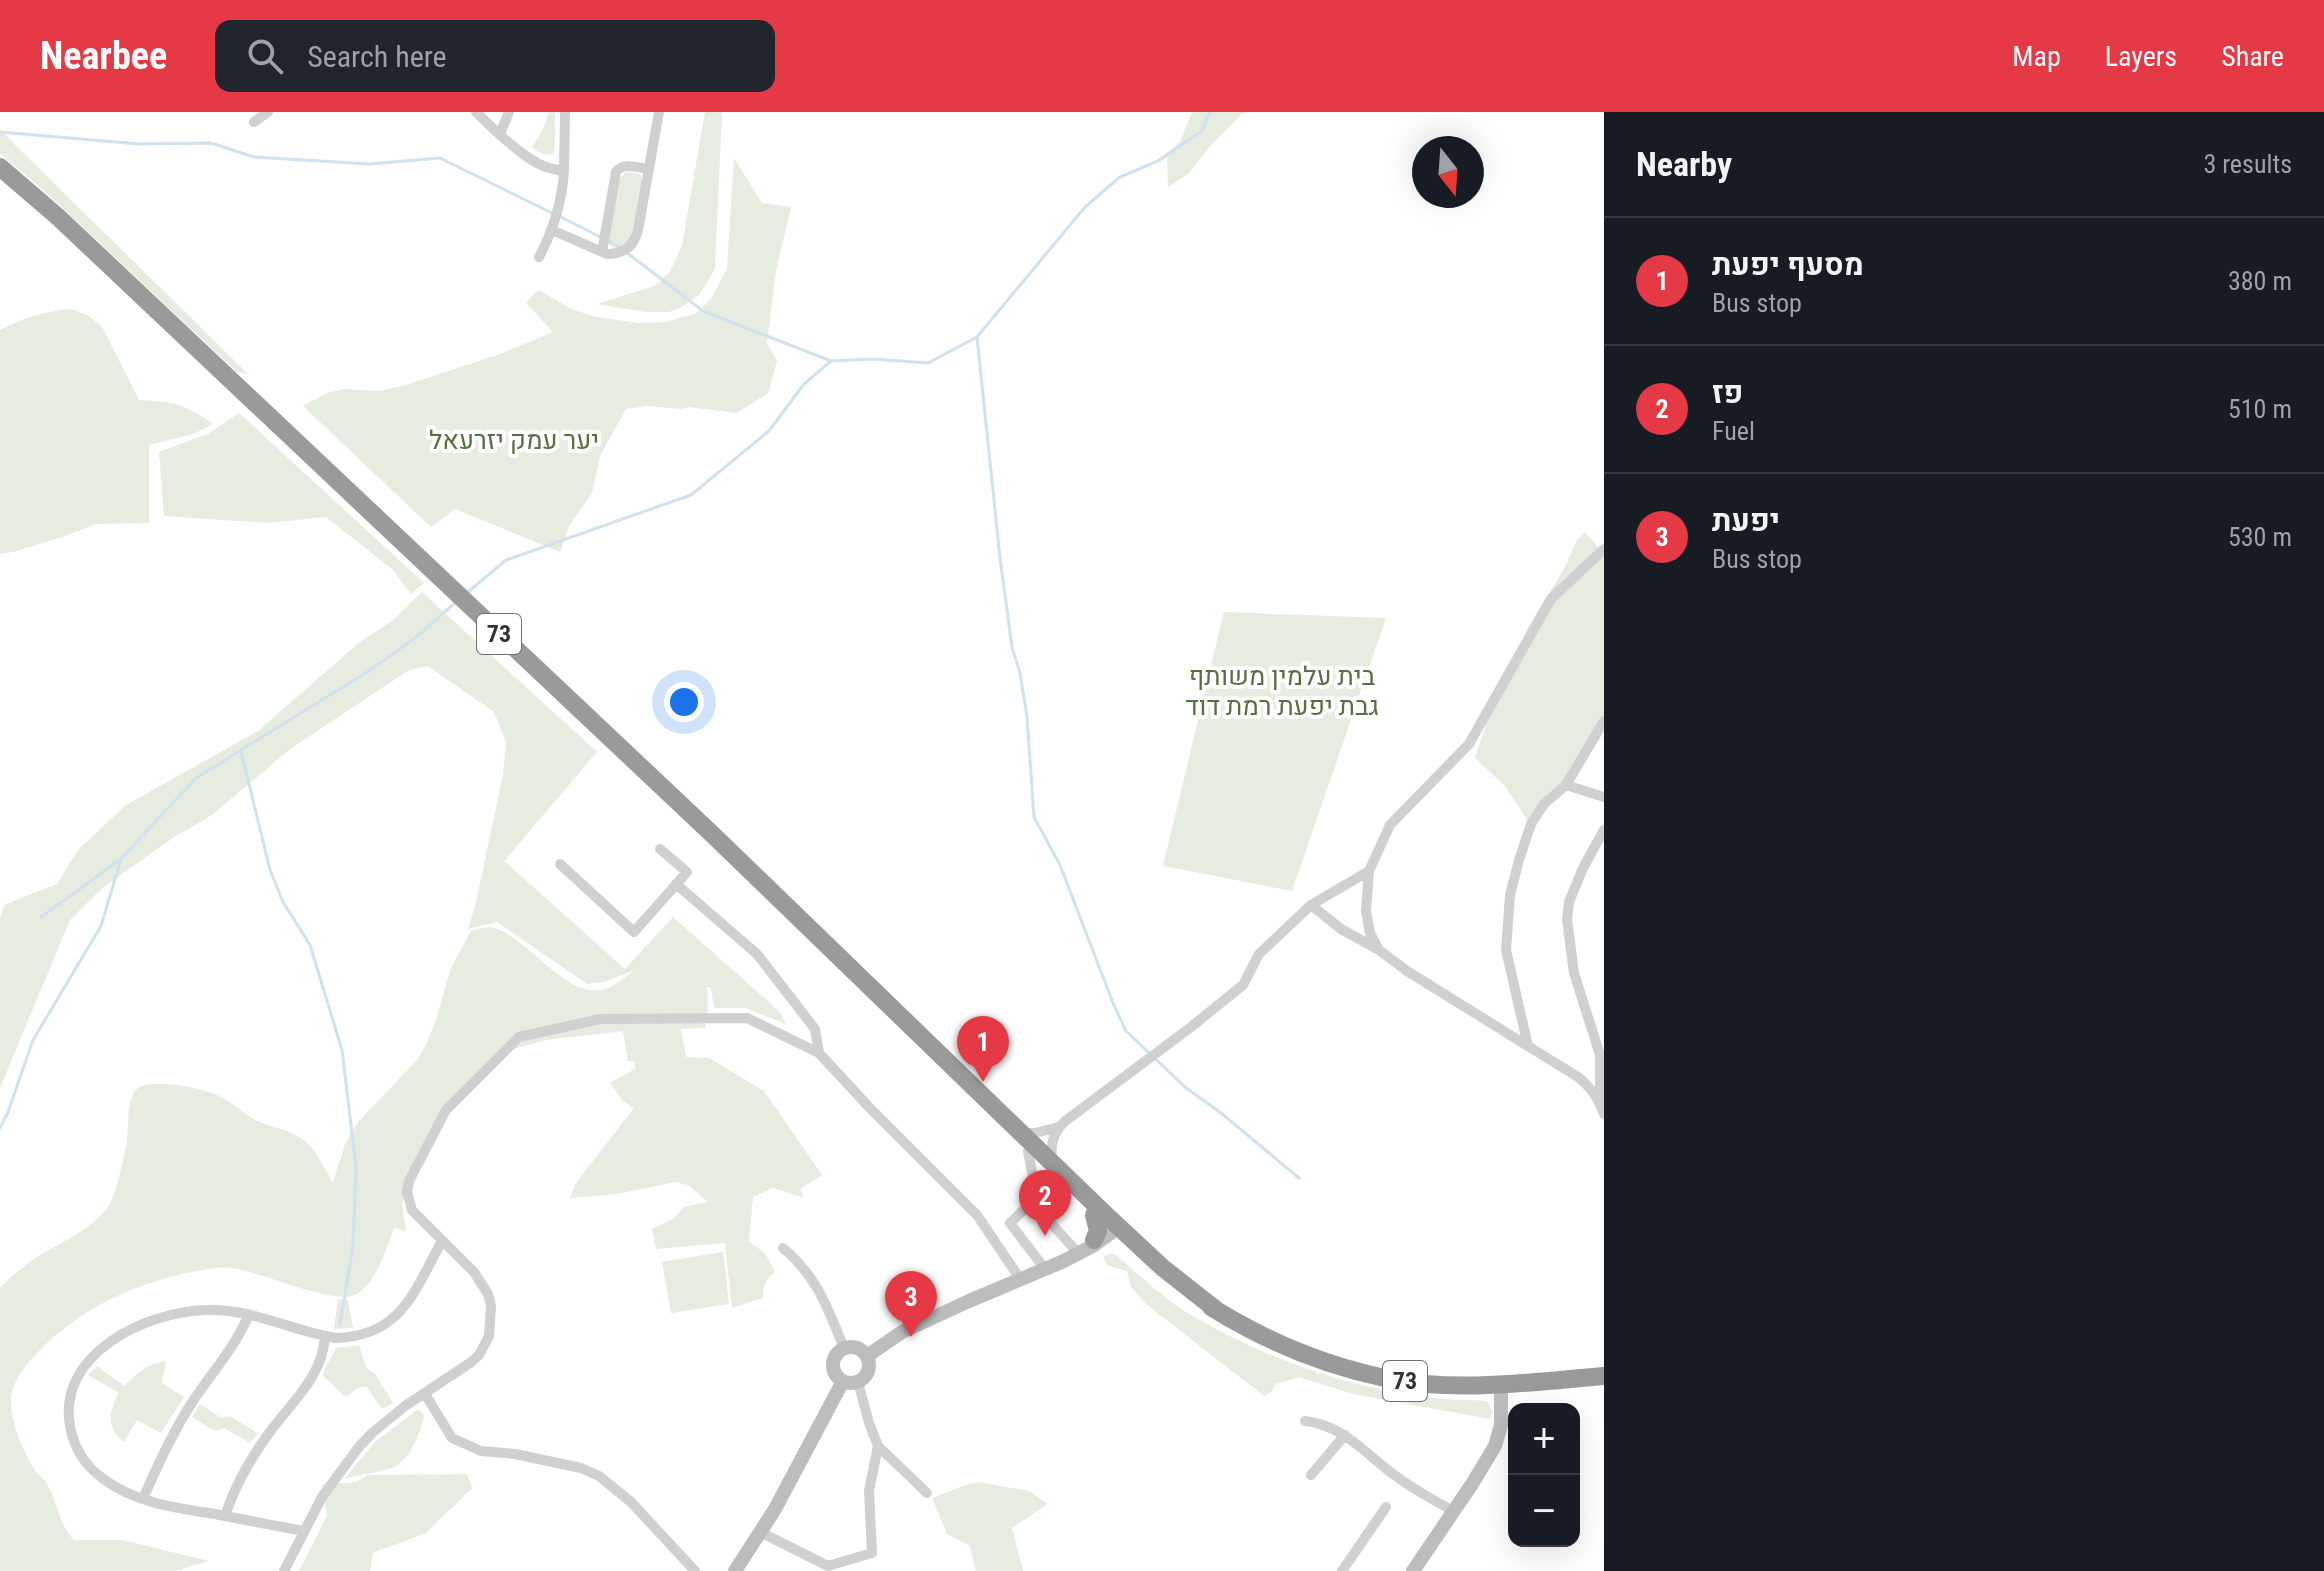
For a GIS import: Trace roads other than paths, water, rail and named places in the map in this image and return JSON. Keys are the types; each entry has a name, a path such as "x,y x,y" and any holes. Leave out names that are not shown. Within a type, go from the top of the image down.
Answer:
{"highway":[{"name":"73","path":"0,167 58,217 712,834 1054,1165 1106,1231"},
{"name":"73","path":"0,175 58,217"},
{"name":"73","path":"937,1054 1106,1231 1248,1330 1311,1357 1386,1378 1436,1384 1501,1384 1604,1376"}],"street":[{"path":"254,122 268,112"},
{"path":"476,112 543,166 564,171"},
{"path":"500,134 509,112"},
{"path":"539,257 552,230 561,198 565,112"},
{"path":"552,230 602,252 617,254 634,243 659,112"},
{"path":"602,252 616,172 624,166 649,169"},
{"path":"1379,950 1370,933 1366,911 1369,871 1390,825 1469,744 1551,599 1604,549"},
{"path":"1528,1046 1506,950 1510,895 1531,824 1544,804 1566,785 1604,721"},
{"path":"1566,785 1604,797"},
{"path":"1600,1101 1602,1055 1574,973 1567,919 1569,902 1583,868 1604,830"},
{"path":"560,864 634,932 687,872 660,849"},
{"path":"1019,1132 1035,1133 1059,1127 1243,985 1259,954 1311,905 1369,871"},
{"path":"676,884 757,954 815,1029 819,1053"},
{"path":"1311,905 1341,929 1578,1077 1600,1101 1604,1114"},
{"path":"284,1571 322,1497 358,1448 389,1418 479,1355 489,1336 488,1294 481,1282 412,1210 407,1192 409,1181 446,1110 519,1037 600,1019 747,1018 819,1053 977,1215 1020,1279"},
{"path":"1054,1165 1051,1145 1059,1127"},
{"path":"1028,1151 1033,1178 1032,1202 1010,1223 1045,1269"},
{"path":"1032,1202 1078,1253"},
{"path":"867,1356 902,1332 1078,1253 1106,1231"},
{"path":"304,1531 143,1499 106,1481 84,1461 76,1447 69,1422 69,1399 75,1378 82,1367 105,1346 134,1329 188,1312 206,1310 249,1314 325,1336 352,1338 377,1331 405,1309 442,1241"},
{"path":"783,1248 799,1261 821,1293 844,1348"},
{"path":"143,1499 170,1438 206,1382 239,1339 249,1314"},
{"path":"225,1516 235,1488 253,1456 318,1368 325,1351 325,1336"},
{"path":"735,1571 850,1381 867,1374 867,1356 860,1349 844,1348 836,1356 833,1367 838,1377 850,1381 878,1446 927,1493"},
{"path":"1413,1571 1495,1446 1501,1425 1501,1384"},
{"path":"425,1394 452,1438 481,1451 515,1454 581,1468 599,1476 631,1502 695,1571"},
{"path":"1305,1421 1328,1425 1345,1435 1399,1479 1453,1511"},
{"path":"1311,1475 1345,1435"},
{"path":"760,1532 828,1566 872,1553 869,1491 878,1446"},
{"path":"1344,1570 1386,1507"}],"waterway":[{"path":"468,592 506,560 691,495 769,431 804,384 831,361 873,359 928,363 977,337 1085,207 1120,177 1158,161 1202,131 1210,112"},
{"path":"0,132 139,144 211,143 254,157 370,164 440,158 552,213"},
{"path":"559,216 620,247"},
{"path":"626,252 703,311 831,361"},
{"path":"977,337 1000,558 1012,647 1027,717 1034,817 1060,865 1126,1031 1185,1087 1299,1178"},
{"path":"41,917 121,859 196,778 372,669 416,637 456,602"},
{"path":"241,751 270,870 283,902 310,945 342,1050 356,1167 353,1246 340,1325"},
{"path":"0,1128 33,1040 101,926 121,859"}],"place":[{"name":"מסעף יפעת","path":"983,1082"},
{"name":"פז","path":"1045,1236"},
{"name":"יפעת","path":"911,1337"}],"park label":[{"name":"יער עמק יזרעאל","path":"514,440"},
{"name":"בית עלמין משותף גבת יפעת רמת דוד","path":"1282,691"}]}
